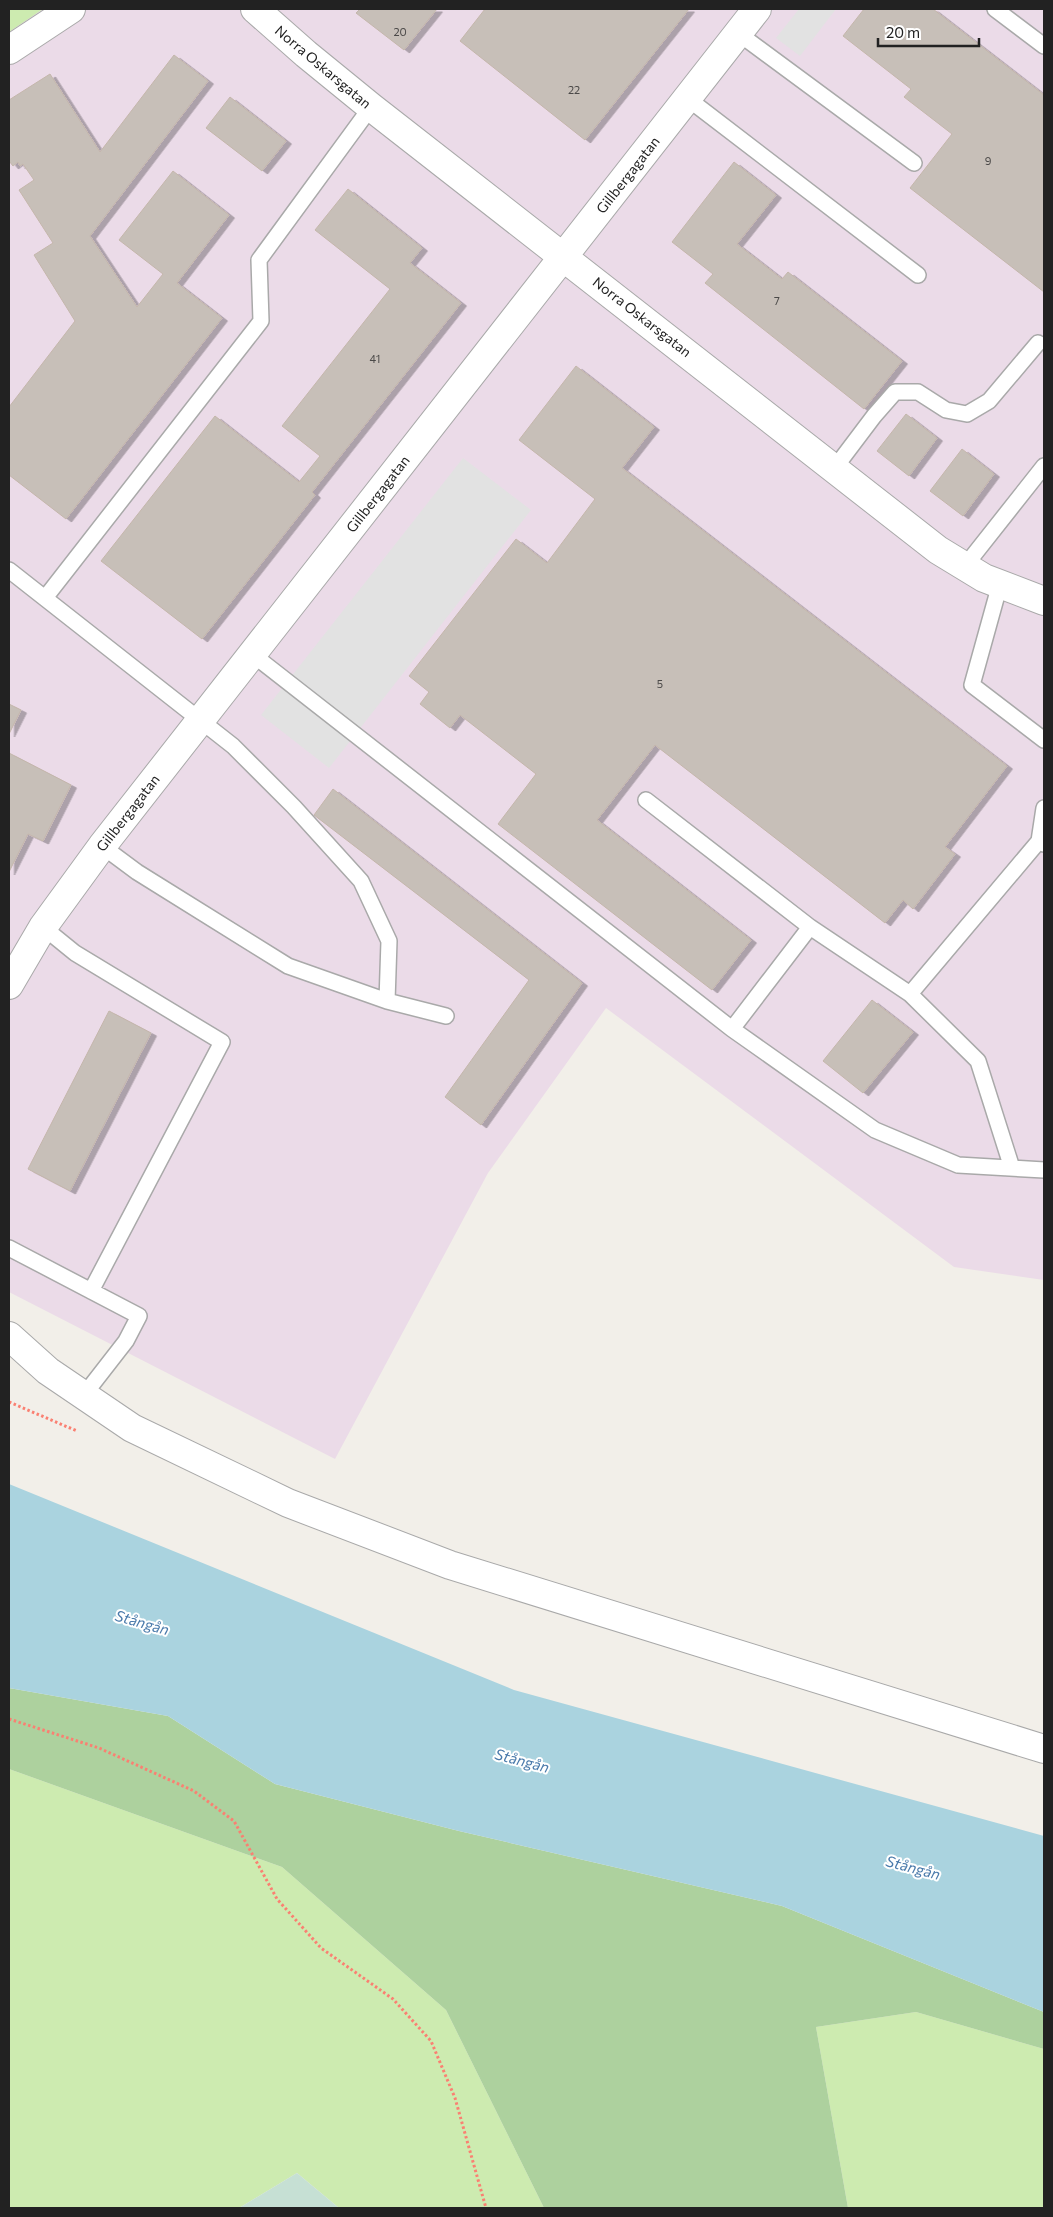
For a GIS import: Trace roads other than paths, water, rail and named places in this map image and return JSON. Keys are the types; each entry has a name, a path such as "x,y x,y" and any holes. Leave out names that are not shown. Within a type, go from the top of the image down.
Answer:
{"street":[{"path":"9,50 72,9"},
{"name":"Norra Oskarsgatan","path":"255,9 371,107 565,256 938,550 1000,584 1044,601"},
{"name":"Gillbergagatan","path":"9,985 43,927 102,846 757,9"},
{"path":"9,1336 48,1371 132,1428 288,1503 450,1565 1044,1749"}],"lane":[{"path":"995,9 1044,46"},
{"path":"738,33 914,163"},
{"path":"687,98 918,275"},
{"path":"45,598 261,321 259,260 371,107"},
{"path":"834,469 874,416 896,392 918,392 946,410 967,414 989,401 1038,344"},
{"path":"965,566 1044,466"},
{"path":"9,570 233,746 294,807 361,881 390,941 387,1001"},
{"path":"1000,584 972,685 1044,740"},
{"path":"252,654 732,1029 875,1130 958,1166 1044,1170"},
{"path":"646,800 810,927 910,994 978,1061 1012,1168"},
{"path":"910,994 1041,842 1044,808"},
{"path":"102,846 137,872 288,966 387,1001 446,1016"},
{"path":"43,927 75,952 222,1042 91,1291"},
{"path":"732,1029 810,927"},
{"path":"9,1248 139,1316 126,1341 84,1395"}],"water":[{"name":"Stångån","path":"9,1484 514,1690 1044,1836 1044,2012 782,1906 459,1831 275,1784 168,1716 9,1688"}]}
